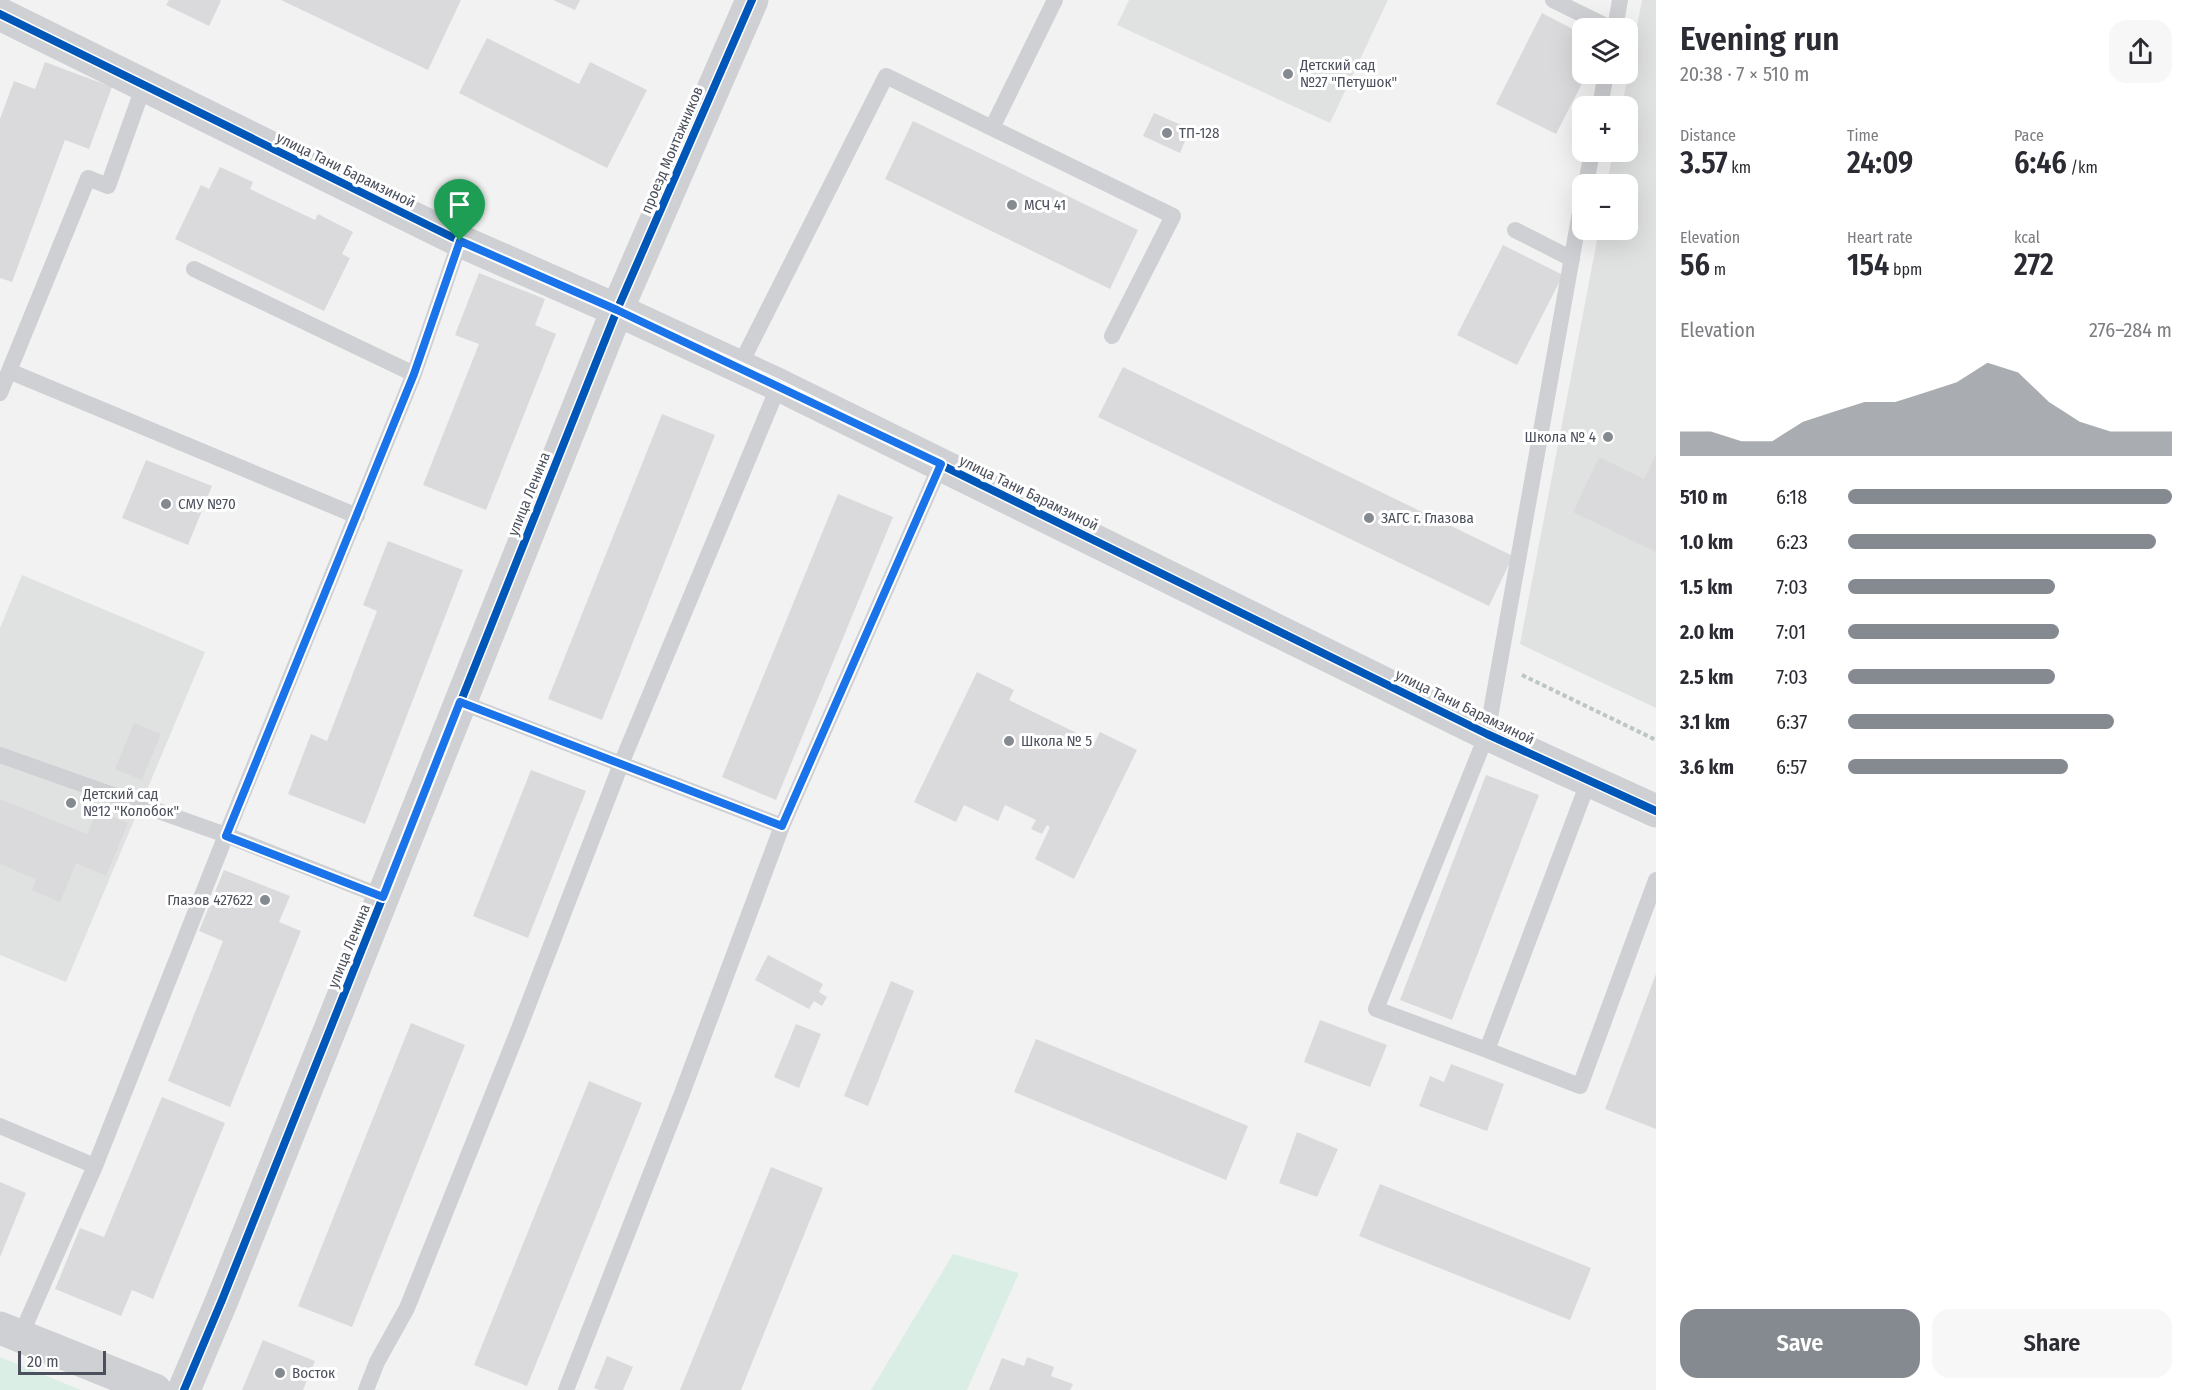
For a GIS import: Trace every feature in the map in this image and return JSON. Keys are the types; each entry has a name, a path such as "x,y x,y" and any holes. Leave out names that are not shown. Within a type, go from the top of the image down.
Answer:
{"street":[{"name":"проезд Монтажников","path":"617,310 752,0"},
{"name":"улица Тани Барамзиной","path":"0,14 460,241 779,385 1487,734 1656,811"},
{"name":"улица Ленина","path":"183,1390 226,1289 617,310"},
{"path":"10,1333 155,1390"}],"lane":[{"path":"992,128 1055,0"},
{"path":"1553,0 1590,18"},
{"path":"1617,18 1620,0"},
{"path":"739,367 886,76 1173,216 1112,336"},
{"path":"0,393 88,177 108,186 144,85"},
{"path":"1515,230 1572,259"},
{"path":"1575,240 1487,734 1376,1009 1580,1086 1656,879"},
{"path":"10,1333 95,1166 414,374 460,241"},
{"path":"194,269 414,374"},
{"path":"9,371 357,516"},
{"path":"366,1390 377,1362 407,1308 518,1031 621,764 779,385"},
{"path":"566,1390 681,1096 782,826 941,464"},
{"path":"460,702 782,826"},
{"path":"0,755 226,836 383,897"},
{"path":"1487,1050 1589,780"},
{"path":"0,1126 95,1166"}],"path":[{"path":"1500,664 1656,740"}],"shaded area":[{"name":"Детский сад №27 \"Петушок\"","path":"1129,0 1388,0 1330,123 1117,25"},
{"name":"Школа № 4","path":"1642,0 1656,0 1656,708 1520,644 1597,240 1638,240 1638,174 1609,174 1611,162 1638,162 1638,96 1624,96 1626,84 1638,84 1638,21"},
{"name":"Детский сад №12 \"Колобок\"","path":"22,575 205,652 66,982 0,955 0,628"}],"green space":[{"path":"953,1254 1019,1273 967,1390 871,1390"},
{"path":"0,1357 81,1390 0,1390"}],"building":[{"path":"169,0 221,1 209,26 166,5"},
{"path":"281,0 461,0 428,70"},
{"path":"553,0 580,0 575,10"},
{"path":"1542,13 1572,29 1572,84 1582,84 1576,96 1572,96 1572,103 1556,134 1496,104"},
{"path":"487,38 579,84 590,62 647,90 607,168 459,93"},
{"path":"45,62 112,87 89,149 65,140 12,282 0,278 0,119 14,81 35,89"},
{"name":"ТП-128","path":"1154,113 1190,129 1180,153 1143,136"},
{"name":"МСЧ 41","path":"913,121 1138,230 1110,289 885,179"},
{"path":"220,167 253,182 250,189 315,220 318,214 353,232 342,254 350,258 324,311 175,239 201,185 209,189"},
{"path":"1503,245 1563,275 1517,365 1457,335"},
{"path":"479,273 545,299 535,325 556,334 486,510 423,485 479,344 455,335"},
{"path":"1123,367 1513,556 1489,606 1098,417"},
{"path":"662,414 715,435 602,720 548,699"},
{"path":"1656,455 1656,552 1573,512 1599,457 1644,479"},
{"name":"СМУ №70","path":"146,460 212,486 188,545 122,518"},
{"path":"838,494 893,517 776,800 722,777"},
{"path":"388,541 463,570 365,824 288,794 311,734 327,741 377,611 363,605"},
{"path":"977,672 1014,690 1009,700 1095,742 1100,732 1137,750 1074,879 1035,859 1050,827 1047,825 1042,834 1031,829 1036,820 1005,805 998,821 964,805 956,822 914,802"},
{"path":"134,723 161,734 142,780 115,769"},
{"path":"531,770 586,791 528,938 473,916"},
{"path":"1486,775 1539,795 1452,1020 1400,1000"},
{"path":"0,799 87,834 97,811 128,823 106,876 76,863 60,902 32,890 36,879 0,864"},
{"path":"224,870 290,896 279,922 301,931 230,1107 168,1081 223,941 199,931"},
{"path":"768,955 823,984 819,992 827,997 822,1006 814,1001 809,1009 755,980"},
{"path":"1656,974 1656,1129 1605,1109"},
{"path":"891,981 914,991 868,1106 844,1096"},
{"path":"1320,1020 1387,1045 1370,1087 1304,1062"},
{"path":"411,1023 465,1045 352,1327 298,1306"},
{"path":"796,1024 821,1034 799,1088 774,1077"},
{"path":"1036,1039 1248,1126 1226,1180 1014,1092"},
{"path":"1451,1064 1504,1084 1487,1131 1419,1106 1430,1076 1444,1082"},
{"path":"589,1081 642,1103 527,1386 474,1365"},
{"path":"162,1097 225,1123 153,1299 132,1290 121,1316 55,1289 80,1228 104,1237"},
{"path":"1297,1132 1338,1149 1317,1197 1279,1183"},
{"path":"771,1167 823,1188 741,1390 680,1390"},
{"path":"0,1182 26,1193 0,1257"},
{"path":"1380,1184 1591,1268 1570,1320 1359,1236"},
{"name":"Восток","path":"263,1340 315,1361 303,1390 242,1390"},
{"path":"607,1356 633,1367 623,1390 594,1388"},
{"path":"1027,1357 1054,1367 1051,1376 1073,1384 1070,1390 989,1390 1002,1358 1024,1366"}],"cycle path":[{"path":"184,1390 617,310 752,0"},
{"path":"0,14 460,241 779,385 1487,734 1656,811"}],"place":[{"name":"Детский сад №27 \"Петушок\"","path":"1288,74"},
{"name":"ТП-128","path":"1167,133"},
{"name":"МСЧ 41","path":"1012,205"},
{"name":"Школа № 4","path":"1608,437"},
{"name":"СМУ №70","path":"166,504"},
{"name":"ЗАГС г. Глазова","path":"1369,518"},
{"name":"Школа № 5","path":"1009,741"},
{"name":"Детский сад №12 \"Колобок\"","path":"71,803"},
{"name":"Глазов 427622","path":"265,900"},
{"name":"Восток","path":"280,1373"}],"route":[{"path":"460,241 779,385 941,464 782,826 460,702 383,897 226,836 414,374 460,241"}]}
